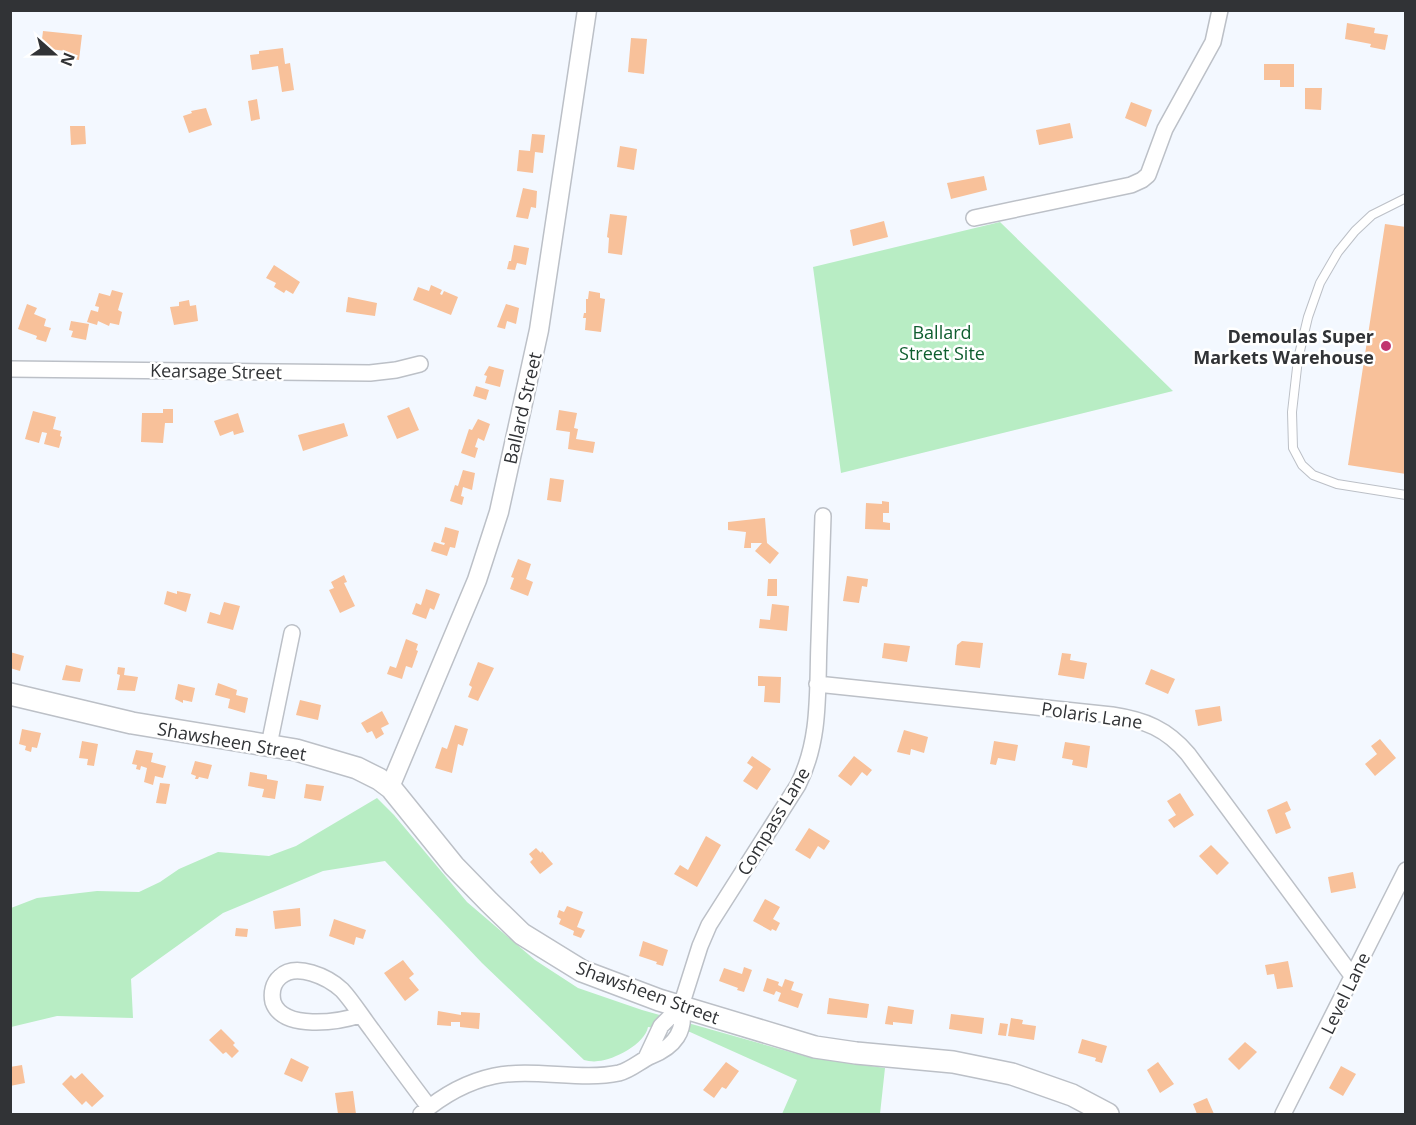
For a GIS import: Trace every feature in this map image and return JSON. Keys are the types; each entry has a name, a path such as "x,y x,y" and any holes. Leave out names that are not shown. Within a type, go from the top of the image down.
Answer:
{"main road":[{"name":"Shawsheen Street","path":"10,694 132,723 296,750 357,768 390,787 454,866 522,934 582,971 681,1006 815,1047 953,1062 1012,1074 1072,1095 1108,1114"}],"street":[{"name":"Ballard Street","path":"390,787 477,580 499,512 539,330 587,10"},
{"path":"974,218 1131,185 1148,175 1165,129 1213,42 1220,10"},
{"name":"Kearsage Street","path":"10,369 370,373 420,364"},
{"name":"Compass Lane","path":"425,1111 460,1087 495,1076 616,1073 636,1066 646,1058 664,1050 680,1033 684,1022 681,1006 700,946 709,926 788,802 807,767 813,746 823,516"},
{"path":"269,745 292,633"},
{"name":"Polaris Lane","path":"817,684 1113,715 1144,721 1161,729 1176,740 1188,754 1353,977"},
{"name":"Level Lane","path":"1283,1114 1406,870"},
{"path":"360,1015 333,1022 287,1017 276,1008 273,988 281,976 290,971 300,970 334,984 342,990 360,1015 425,1111"}],"lane":[{"path":"1406,198 1372,215 1338,252 1320,283 1308,316 1298,359 1292,412 1293,447 1302,465 1313,475 1337,484 1406,495"}],"green space":[{"name":"Ballard Street Site","path":"1000,222 1173,391 841,473 813,267"},
{"path":"377,798 467,902 535,960 578,988 642,1010 808,1057 885,1068 880,1114 782,1114 797,1080 690,1032 648,1027 641,1039 628,1050 605,1060 584,1060 482,963 385,861 323,871 223,913 131,979 133,1018 57,1016 11,1027 11,908 37,898 97,891 139,892 179,869 218,852 269,856 296,846"}],"building":[{"path":"1347,23 1375,28 1374,33 1388,35 1385,50 1370,47 1371,44 1345,39"},
{"path":"43,31 82,35 79,60 65,58 66,51 41,48"},
{"path":"631,38 647,39 644,74 628,72"},
{"path":"283,48 285,64 290,63 294,90 282,92 278,66 252,70 250,55 259,54 259,51"},
{"path":"1264,64 1294,64 1294,87 1280,87 1280,80 1264,80"},
{"path":"1305,88 1322,88 1321,110 1305,109"},
{"path":"257,99 260,119 251,121 248,101"},
{"path":"1131,102 1152,110 1146,127 1125,118"},
{"path":"206,108 212,125 189,133 183,116 192,113 191,111"},
{"path":"1070,123 1073,138 1039,145 1036,130"},
{"path":"70,126 85,126 86,144 71,145"},
{"path":"532,134 545,135 543,153 535,152 533,173 517,171 519,150 530,151"},
{"path":"620,146 637,149 634,170 617,167"},
{"path":"984,176 987,190 951,199 947,183"},
{"path":"523,188 537,191 536,208 531,207 528,219 516,217"},
{"path":"610,214 627,216 622,255 608,253 609,238 607,237"},
{"path":"884,221 888,237 853,246 850,230"},
{"name":"Demoulas Super Markets Warehouse","path":"1385,224 1406,227 1406,474 1348,465"},
{"path":"514,245 529,248 526,265 517,263 515,270 507,269"},
{"path":"274,265 300,282 293,294 286,290 284,293 274,287 276,283 266,278"},
{"path":"431,285 442,290 440,294 442,295 444,291 458,297 451,315 413,300 418,287 429,291"},
{"path":"112,290 123,293 118,310 122,312 119,325 110,323 109,326 98,321 97,325 87,322 91,310 98,312 99,307 95,306 99,293 110,296"},
{"path":"589,291 600,293 600,298 605,299 601,332 585,330 586,318 583,318 586,313 586,299 588,299"},
{"path":"348,297 377,303 375,316 346,312"},
{"path":"189,300 190,306 196,305 198,321 174,325 170,307 179,306 179,302"},
{"path":"27,304 37,308 34,314 46,319 44,326 51,328 46,342 18,329"},
{"path":"506,304 519,308 516,324 507,321 505,329 497,327"},
{"path":"71,321 89,324 86,340 71,337 73,331 69,330"},
{"path":"489,366 504,370 500,387 485,383 487,376 484,375"},
{"path":"476,386 489,390 486,400 473,396"},
{"path":"409,407 419,430 397,439 387,416"},
{"path":"163,409 173,409 173,423 165,423 163,443 141,442 142,413 163,413"},
{"path":"559,410 577,413 574,428 578,429 576,439 595,442 593,453 568,449 570,432 556,430"},
{"path":"33,411 56,417 53,429 61,431 59,448 44,444 47,433 42,432 39,443 25,439"},
{"path":"238,413 244,432 234,435 233,431 220,436 214,421"},
{"path":"478,419 490,424 484,441 478,438 475,458 461,453 469,429 472,430"},
{"path":"344,423 348,436 303,451 298,435"},
{"path":"463,470 475,473 472,490 463,487 462,505 450,501"},
{"path":"550,478 564,480 561,502 547,500"},
{"path":"882,501 889,502 889,513 883,513 883,522 890,523 890,530 865,529 866,503 882,504"},
{"path":"765,518 767,543 779,553 770,564 755,551 762,543 751,543 751,548 744,548 746,532 728,530 728,522"},
{"path":"445,527 459,531 455,548 450,547 447,556 431,551 434,542 444,545 445,543 441,542"},
{"path":"518,559 531,564 526,579 533,582 528,596 510,589 514,578 511,577"},
{"path":"344,575 347,582 344,583 355,606 340,613 329,590 334,588 331,582"},
{"path":"847,576 868,579 867,587 862,586 859,603 843,601"},
{"path":"768,579 777,579 777,596 767,596"},
{"path":"426,589 440,594 434,610 430,608 426,619 412,614 416,603 421,605"},
{"path":"167,591 191,594 186,612 164,604"},
{"path":"224,602 240,606 233,630 207,623 210,612 220,615"},
{"path":"772,604 789,606 787,631 759,628 760,619 770,620"},
{"path":"406,639 418,644 416,650 418,651 412,668 406,666 402,679 387,674 390,666 396,668"},
{"path":"962,641 983,643 980,668 955,665 957,645"},
{"path":"884,643 910,646 907,662 882,658"},
{"path":"10,652 24,656 20,671 10,668"},
{"path":"1062,653 1071,654 1070,660 1087,663 1084,679 1058,675"},
{"path":"478,662 494,668 478,701 468,697 472,687 469,685"},
{"path":"66,665 83,669 80,682 62,680"},
{"path":"118,667 125,668 124,675 138,677 135,691 117,690 120,675 117,674"},
{"path":"1151,669 1175,679 1168,694 1145,684"},
{"path":"758,676 781,677 780,703 764,702 765,686 758,686"},
{"path":"218,683 237,690 236,695 248,698 245,713 228,708 230,699 215,695"},
{"path":"178,684 195,688 192,702 183,700 183,703 175,699"},
{"path":"300,700 321,705 318,720 296,715"},
{"path":"1220,706 1222,721 1198,726 1195,710"},
{"path":"382,711 389,724 381,728 384,734 376,739 372,731 367,733 361,723"},
{"path":"455,725 468,729 463,746 458,744 452,773 435,768 442,747 447,749"},
{"path":"22,729 41,733 37,748 32,747 31,752 25,750 26,746 19,744"},
{"path":"904,730 928,737 924,753 911,749 910,755 897,752"},
{"path":"1380,739 1396,758 1375,776 1365,764 1377,754 1371,746"},
{"path":"82,741 98,744 94,766 87,765 88,759 79,758"},
{"path":"994,741 1018,745 1015,761 998,758 996,765 990,764"},
{"path":"1065,742 1090,746 1087,768 1072,765 1073,760 1062,758"},
{"path":"136,750 153,753 151,762 166,766 163,778 155,776 153,785 144,782 147,768 141,766 140,770 136,769 137,765 132,764"},
{"path":"752,756 771,769 757,790 743,781 753,767 747,763"},
{"path":"854,756 872,770 867,776 862,772 851,786 838,776"},
{"path":"195,761 212,765 208,779 199,777 195,779 196,776 191,774"},
{"path":"250,772 267,775 267,779 278,781 275,799 262,797 264,789 248,786"},
{"path":"160,783 170,784 166,804 156,803"},
{"path":"306,784 324,786 321,801 304,798"},
{"path":"1180,793 1194,815 1174,828 1168,820 1176,815 1167,801"},
{"path":"1287,801 1291,810 1285,813 1291,828 1276,834 1267,810"},
{"path":"809,828 830,841 824,850 818,846 810,859 795,850"},
{"path":"706,836 721,845 697,887 674,874 680,865 688,870"},
{"path":"1211,845 1229,863 1217,875 1199,856"},
{"path":"536,848 541,853 542,851 553,864 540,874 530,862 533,859 529,854"},
{"path":"1353,872 1356,888 1331,893 1328,877"},
{"path":"765,899 780,907 773,919 780,923 776,931 772,929 771,931 753,921"},
{"path":"567,906 583,912 577,927 585,930 581,938 573,935 574,931 559,924 561,919 557,917 559,910 564,912"},
{"path":"300,908 301,926 275,929 273,911"},
{"path":"334,919 366,930 363,939 356,937 354,945 329,936"},
{"path":"236,928 248,929 247,937 235,936"},
{"path":"643,941 668,950 663,966 639,956"},
{"path":"403,960 414,974 409,978 419,990 405,1001 384,973"},
{"path":"1288,961 1293,987 1277,989 1274,974 1267,975 1265,965"},
{"path":"744,967 752,970 744,992 719,981 724,968 742,974"},
{"path":"767,978 779,982 778,985 782,987 785,979 794,982 791,990 803,994 798,1008 778,1001 781,993 776,991 774,995 763,991"},
{"path":"829,998 869,1004 867,1018 827,1014"},
{"path":"888,1006 914,1010 912,1024 893,1022 893,1025 885,1024"},
{"path":"438,1011 461,1015 461,1012 480,1013 479,1029 460,1027 460,1022 451,1022 451,1026 437,1025"},
{"path":"951,1014 984,1018 982,1034 949,1029"},
{"path":"1011,1018 1023,1020 1022,1024 1036,1026 1034,1040 1008,1036"},
{"path":"1000,1023 1008,1024 1006,1036 998,1035"},
{"path":"221,1029 235,1043 233,1045 239,1051 232,1058 226,1052 223,1054 209,1040"},
{"path":"1082,1039 1107,1046 1102,1063 1095,1061 1096,1058 1078,1053"},
{"path":"1245,1042 1257,1052 1239,1070 1228,1059"},
{"path":"291,1058 309,1067 302,1082 284,1074"},
{"path":"726,1062 739,1071 726,1089 722,1087 714,1098 703,1090"},
{"path":"1158,1062 1174,1084 1160,1093 1147,1070"},
{"path":"22,1065 25,1083 10,1086 10,1067"},
{"path":"1341,1066 1356,1074 1343,1096 1329,1088"},
{"path":"82,1073 104,1096 92,1107 86,1101 82,1105 62,1084 71,1075 75,1079"},
{"path":"353,1091 356,1114 338,1114 335,1093"},
{"path":"1207,1098 1214,1114 1197,1114 1193,1104"}],"place":[{"name":"Demoulas Super Markets Warehouse","path":"1386,346"}]}
